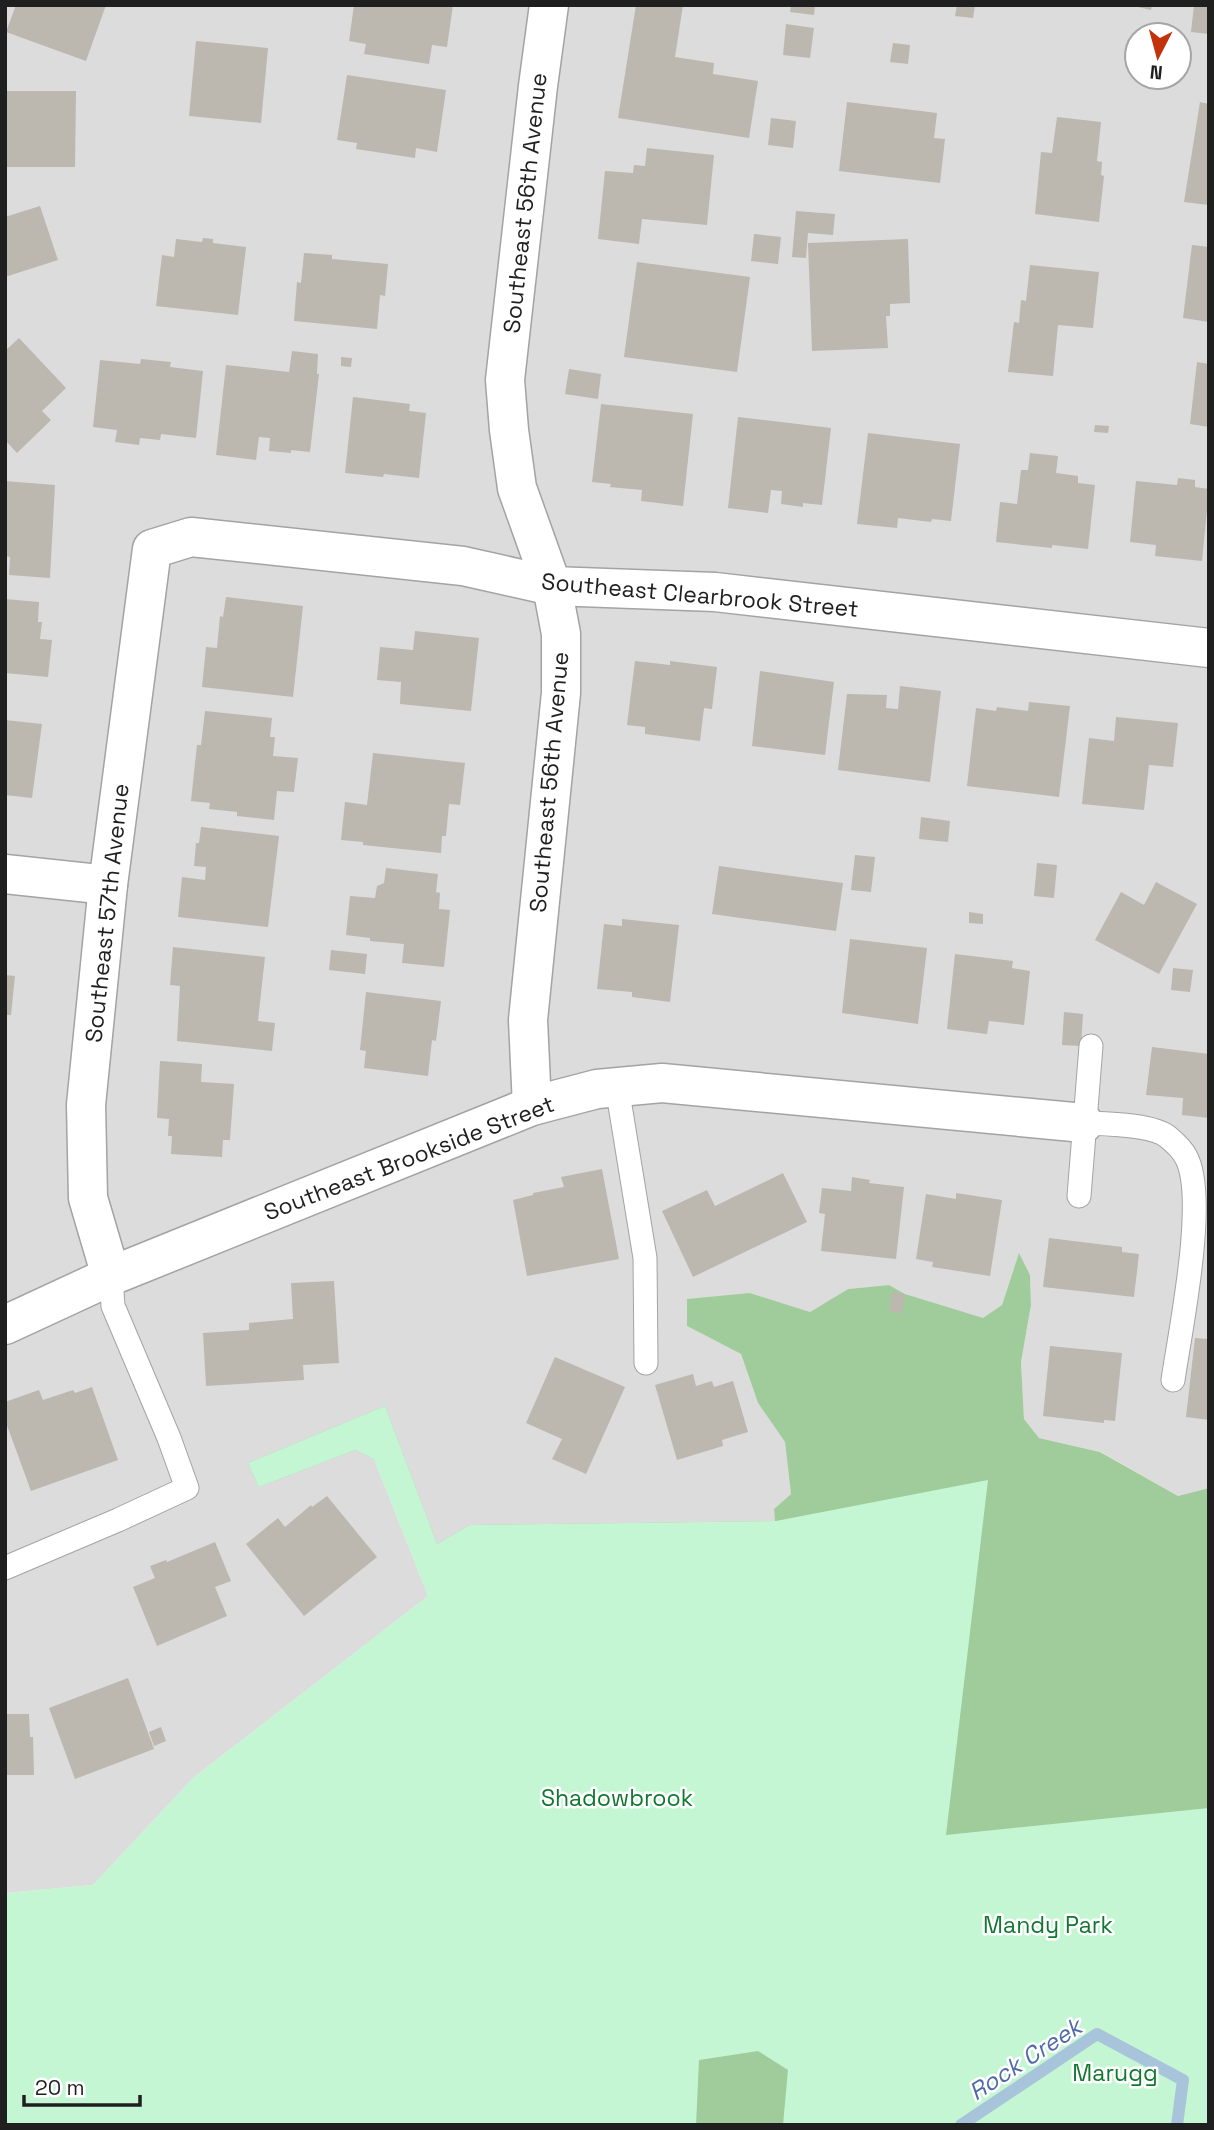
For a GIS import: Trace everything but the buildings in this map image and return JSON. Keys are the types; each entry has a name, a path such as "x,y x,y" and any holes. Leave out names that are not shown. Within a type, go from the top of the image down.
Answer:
{"street":[{"name":"Southeast 56th Avenue","path":"532,1106 528,1020 561,693 561,634 552,586 517,488 505,380 549,5"},
{"name":"Southeast Clearbrook Street","path":"152,549 191,537 463,566 552,586 715,592 1209,648"},
{"name":"Southeast 57th Avenue","path":"111,1276 88,1198 86,1105 108,885 152,549"},
{"path":"5,874 108,885"},
{"name":"Southeast Brookside Street","path":"5,1325 111,1276 532,1106 597,1089 662,1083 1084,1123"}],"lane":[{"path":"1079,1196 1091,1046"},
{"path":"617,1087 645,1258 646,1363"},
{"path":"1084,1123 1129,1125 1167,1136 1186,1157 1195,1193 1191,1258 1173,1380"},
{"path":"5,1567 187,1488 169,1438 113,1306 111,1276"}],"shaded area":[{"path":"5,5 1209,5 1209,1488 1178,1496 1101,1452 1039,1438 1024,1419 1021,1362 1031,1305 1030,1275 1019,1254 1002,1305 983,1319 905,1294 889,1285 848,1289 810,1312 750,1293 687,1326 741,1354 758,1403 785,1442 791,1494 774,1509 776,1521 626,1524 437,1545 384,1407 249,1463 259,1487 355,1449 374,1459 428,1596 193,1778 93,1885 5,1893"}],"green space":[{"path":"1019,1253 1030,1275 1031,1305 1021,1362 1024,1419 1039,1438 1100,1452 1178,1496 1209,1488 1209,2125 555,2125 571,1965 379,1468 374,1459 355,1450 259,1487 248,1463 385,1406 437,1544 470,1525 775,1521 774,1509 791,1494 785,1442 758,1403 741,1354 687,1326 687,1299 750,1293 810,1312 848,1289 889,1285 905,1294 983,1318 1002,1305"},
{"name":"Shadowbrook","path":"385,1406 437,1544 470,1525 776,1521 988,1480 946,1835 1209,1808 1209,2125 783,2125 788,2070 758,2051 699,2060 696,2125 5,2125 5,1893 93,1885 193,1778 428,1596 374,1459 355,1450 259,1487 248,1463"}],"waterway":[{"name":"Rock Creek","path":"961,2125 1097,2034 1183,2080 1177,2125"}],"park label":[{"name":"Mandy Park","path":"1048,1925"},
{"name":"Marugg","path":"1115,2073"}]}
